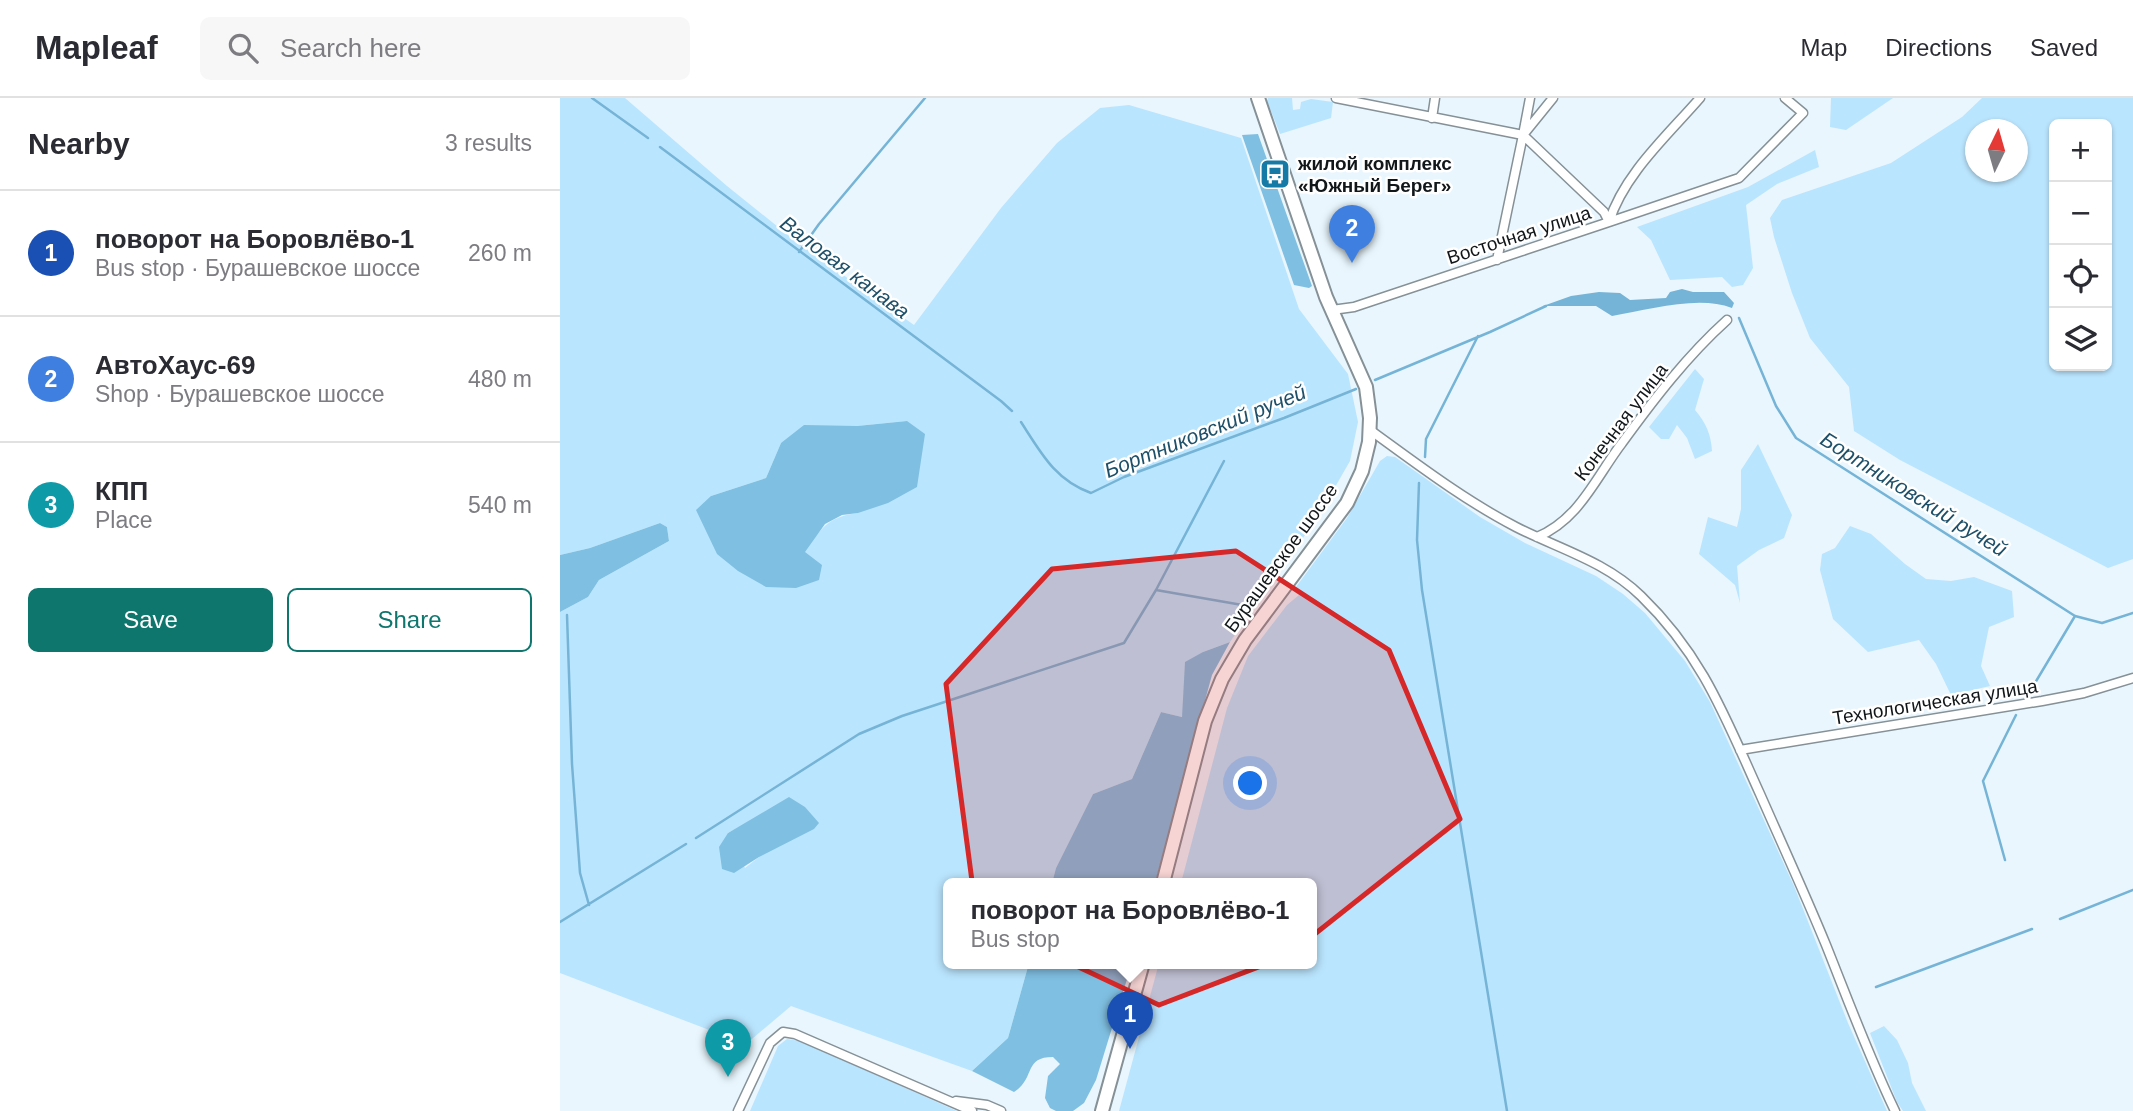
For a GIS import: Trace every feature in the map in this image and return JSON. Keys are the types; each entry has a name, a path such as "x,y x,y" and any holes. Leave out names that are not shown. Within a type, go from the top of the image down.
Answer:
{"main road":[{"name":"Бурашевское шоссе","path":"1164,878 1205,721 1222,678 1245,639 1350,498 1366,459 1370,430 1366,387 1332,310 1281,172 1258,98"},
{"path":"1101,1108 1141,969"}],"street":[{"path":"1338,98 1523,135 1604,212 1609,222 1739,178 1802,113 1785,98"},
{"path":"1432,118 1435,98"},
{"path":"1497,260 1530,98"},
{"path":"1523,135 1553,98"},
{"name":"Восточная улица","path":"1332,310 1354,307 1609,222 1627,185 1700,98"},
{"name":"Конечная улица","path":"1537,537 1555,530 1579,505 1669,381 1727,320"},
{"path":"1370,430 1504,520 1604,568 1632,588 1660,615 1699,665 1721,706 1809,906 1895,1111"},
{"name":"Технологическая улица","path":"1740,750 2042,701 2084,693 2133,678"},
{"path":"738,1111 770,1043 783,1032 794,1034 972,1111"},
{"path":"946,1100 987,1105 1001,1111"}],"highlighted area":[{"path":"1236,551 1389,650 1460,819 1287,956 1159,1005 977,919 946,684 1052,569"}],"shaded area":[{"path":"560,98 625,98 798,243 914,325 1001,208 1057,143 1100,108 1129,105 1241,138 1299,309 1348,374 1358,422 1350,461 1319,515 1230,642 1203,652 1182,717 1161,712 1132,779 1093,794 1053,878 943,878 943,969 1027,969 1008,1038 972,1071 791,1006 746,1044 560,973 560,612 588,597 599,580 669,541 667,527 660,523 590,548 560,555","holes":["907,421 858,513 839,517 826,525 804,552 711,496 766,478 781,443 857,426","756,818 759,857 745,868 728,833"]},
{"path":"1268,98 1292,98 1293,110 1300,109 1301,102 1311,99 1333,102 1331,118 1280,134"},
{"path":"1831,98 1893,98 1846,130 1830,127"},
{"path":"1982,98 2133,98 2133,559 2108,568 1900,460 1854,431 1849,387 1810,338 1792,293 1770,218 1782,200 1891,163 1962,117"},
{"path":"1258,134 1312,286 1309,288 1294,285 1242,135"},
{"path":"1815,150 1819,167 1777,184 1746,205 1753,268 1743,285 1732,287 1722,277 1670,280 1651,240 1637,227 1748,187"},
{"path":"1682,289 1693,292 1724,292 1734,303 1732,308 1719,304 1689,303 1612,316 1596,306 1543,306 1571,296 1599,292 1620,293 1630,300 1666,298 1670,292"},
{"path":"1695,369 1704,379 1695,410 1707,429 1712,451 1695,459 1687,438 1677,425 1669,439 1661,439 1649,427"},
{"path":"907,421 925,434 917,487 888,503 858,513 842,515 825,524 805,552 822,565 819,580 796,588 766,587 738,571 717,554 696,510 711,496 766,478 781,443 804,425 857,426"},
{"path":"1758,444 1792,515 1784,538 1759,550 1737,566 1740,603 1735,585 1699,554 1708,517 1737,527 1741,509 1741,470"},
{"path":"1387,456 1395,457 1480,517 1525,543 1596,576 1645,613 1685,661 1710,702 1794,886 1848,1023 1887,1111 1119,1111 1157,969 1317,969 1317,878 1182,878 1227,708 1248,656 1287,605 1299,595 1296,587 1347,518 1380,461"},
{"path":"660,523 667,527 669,541 599,580 588,597 560,612 560,555 590,548"},
{"path":"1850,526 1871,534 1926,579 1951,581 1974,577 2012,591 2014,617 1989,627 1981,666 1990,686 1951,695 1936,664 1919,640 1868,652 1833,619 1820,570 1822,554 1835,548"},
{"path":"1230,642 1212,675 1156,878 1053,878 1093,794 1132,779 1161,712 1182,717 1185,662"},
{"path":"789,797 805,807 819,823 814,829 734,873 722,869 719,847 728,833"},
{"path":"1027,969 1130,969 1096,1080 1084,1103 1073,1111 1056,1111 1050,1108 1045,1098 1048,1076 1060,1064 1053,1057 1037,1060 1025,1081 1014,1092 972,1071 1008,1038"},
{"path":"1884,1026 1897,1040 1908,1063 1912,1083 1926,1111 1903,1111 1897,1102 1870,1033"},
{"path":"787,1039 800,1041 957,1111 750,1111 778,1046"}],"waterway":[{"name":"Валовая канава","path":"592,98 648,138"},
{"path":"799,252 819,224 925,98"},
{"name":"Валовая канава","path":"660,147 1012,411"},
{"name":"Бортниковский ручей","path":"1375,380 1546,306"},
{"name":"Бортниковский ручей","path":"1739,318 1776,406 1796,438 2075,616 2102,623 2133,613"},
{"path":"1425,457 1426,439 1478,336"},
{"name":"Бортниковский ручей","path":"1021,422 1042,455 1058,473 1091,493 1124,477 1356,389"},
{"path":"696,838 859,734 902,716 1124,643 1156,590 1224,461"},
{"path":"1419,483 1417,540 1422,590 1507,1111"},
{"path":"1156,590 1248,606"},
{"path":"567,615 572,764 580,873 589,905"},
{"path":"2029,693 2075,616"},
{"path":"2005,860 1983,781 2016,715"},
{"path":"560,922 686,844"},
{"path":"2060,919 2133,890"},
{"path":"1876,987 2032,929"}],"place":[{"name":"жилой комплекс «Южный Берег»","path":"1275,174"},
{"name":"АвтоХаус-69","path":"1352,263"},
{"name":"поворот на Боровлёво-1","path":"1130,1049"},
{"name":"КПП","path":"728,1077"}]}
